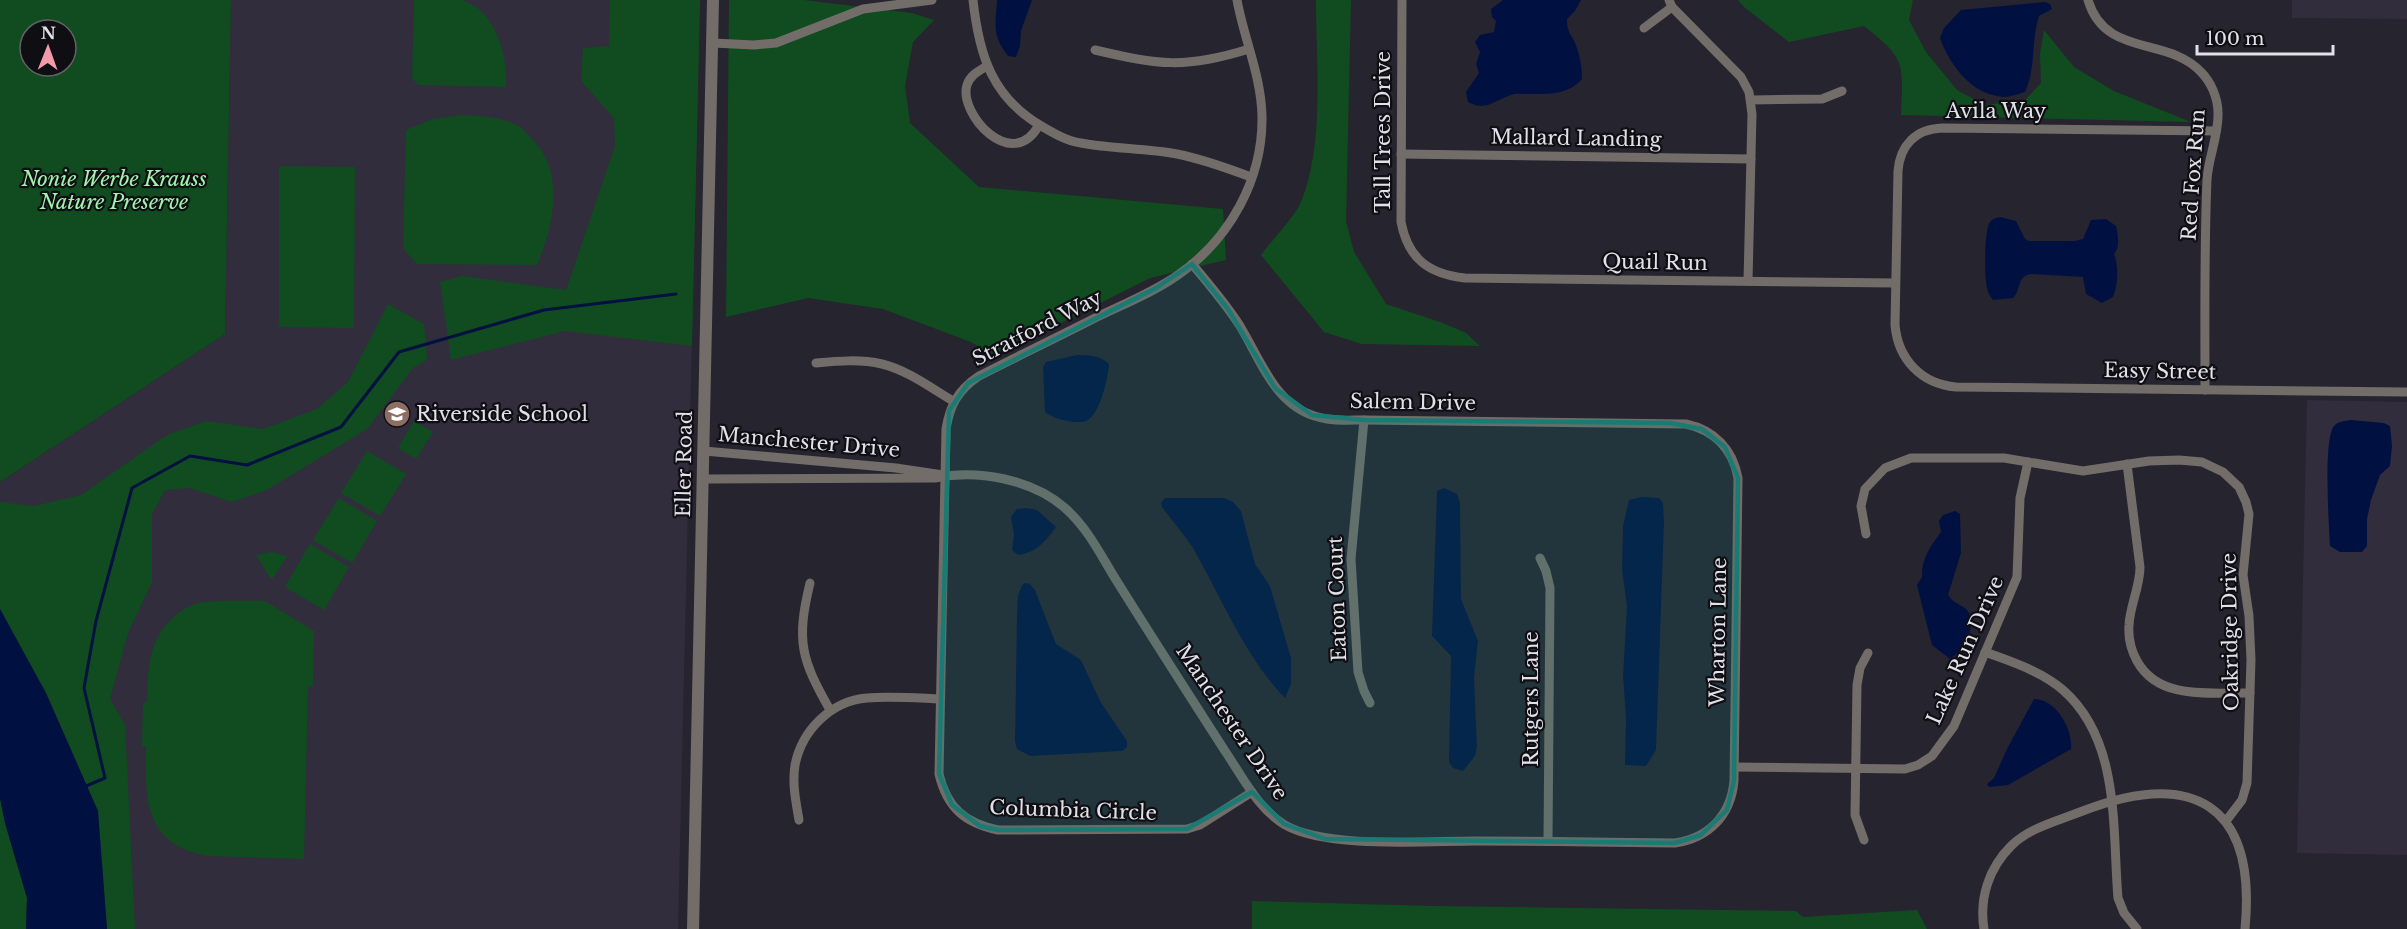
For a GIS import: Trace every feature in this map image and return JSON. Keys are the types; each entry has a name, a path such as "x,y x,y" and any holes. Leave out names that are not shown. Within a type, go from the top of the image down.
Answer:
{"street":[{"name":"Eller Road","path":"693,929 713,0"},
{"path":"712,43 754,45 776,43 863,9 932,0"},
{"path":"974,0 977,31 987,66 1004,95 1025,116 1039,125 1078,143 1175,154 1216,164 1251,177"},
{"name":"Stratford Way","path":"953,401 968,383 979,376 1156,288 1192,264 1225,230 1245,195 1251,177 1259,151 1262,112 1260,88 1237,0"},
{"name":"Tall Trees Drive","path":"1402,0 1401,222 1409,248 1418,260"},
{"name":"Red Fox Run","path":"2088,0 2098,21 2112,34 2123,40 2184,58 2200,70 2211,85 2217,103 2218,116 2207,187 2205,390"},
{"path":"1644,28 1671,3 1734,68 1746,84 1751,100 1748,281"},
{"path":"1095,50 1144,61 1171,64 1208,60 1250,49"},
{"path":"987,66 971,77 966,91 970,108 980,124 999,140 1016,144 1027,141 1039,125"},
{"path":"1751,100 1822,99 1842,91"},
{"name":"Avila Way","path":"1915,370 1903,354 1896,335 1898,164 1905,145 1921,132 1942,128 2216,131"},
{"name":"Mallard Landing","path":"1401,154 1751,159"},
{"name":"Quail Run","path":"1418,260 1437,272 1465,278 1895,283"},
{"name":"Salem Drive","path":"1192,264 1228,309 1283,398 1295,407 1319,417 1364,420 1671,423 1694,426 1709,433"},
{"path":"799,820 795,796 795,766 807,735 830,710 865,698 940,699 946,429 953,401 884,364 850,360 816,363"},
{"name":"Easy Street","path":"1915,370 1941,384 1956,387 2407,392"},
{"name":"Eaton Court","path":"1364,420 1351,560 1358,672 1370,703"},
{"name":"Wharton Lane","path":"1706,832 1721,819 1727,810 1734,789 1738,478 1729,452 1709,433"},
{"name":"Manchester Drive","path":"704,451 935,472 945,476"},
{"name":"Oakridge Drive","path":"1866,534 1861,506 1862,497 1869,484 1885,468 1911,458 2004,458 2083,471 2149,460 2202,462 2223,472 2239,487 2249,514 2243,575 2250,636 2247,783 2242,800 2226,821"},
{"name":"Lake Run Drive","path":"1735,766 1905,769 1918,765 1939,749 1953,726 2017,576 2020,498 2028,462"},
{"path":"2127,464 2140,567 2139,583 2129,625 2132,652 2140,667 2153,679 2173,689 2250,693"},
{"name":"Manchester Drive","path":"703,479 935,478 945,476 994,478 1018,482 1043,493 1064,507 1088,533 1252,792 1268,812 1284,824 1304,834 1324,839 1675,843 1692,839 1706,832"},
{"name":"Rutgers Lane","path":"1540,558 1550,588 1548,841"},
{"path":"810,583 803,618 804,653 809,672 830,710"},
{"path":"1986,652 2043,676 2063,690 2075,702 2100,747 2111,800 2118,898 2124,913 2137,929"},
{"path":"1864,840 1855,815 1855,768 1858,676 1868,653"},
{"name":"Columbia Circle","path":"940,699 939,774 942,788 952,805 963,816 980,826 998,830 1187,829 1200,825 1252,792"},
{"path":"1984,929 1983,899 1989,877 1999,860 2012,845 2030,832 2111,800 2160,794 2178,795 2203,804 2226,821 2238,841 2244,859 2245,929"}],"highlighted area":[{"path":"1192,264 1228,309 1275,388 1312,415 1364,420 1670,423 1702,429 1725,447 1738,478 1734,781 1727,810 1701,835 1675,843 1325,839 1284,824 1252,792 1187,829 998,830 980,826 952,805 939,774 949,411 968,383 1156,288"}],"shaded area":[{"name":"Riverside School","path":"231,0 700,0 678,929 123,929 0,567 0,482 225,334"},
{"path":"997,0 1032,0 1021,31 1020,46 1016,57 1008,56 997,35"},
{"path":"1503,0 1581,0 1567,19 1581,66 1582,79 1576,85 1556,93 1513,94 1480,106 1468,102 1466,92 1479,73 1476,64 1480,52 1475,42 1480,35 1494,32 1496,21 1492,17 1491,9"},
{"path":"2292,0 2407,0 2407,19 2292,18"},
{"path":"2045,2 2050,4 2052,9 2039,16 2031,74 2025,92 2007,97 1984,92 1964,78 1944,49 1940,38 1944,28 1961,10"},
{"path":"2000,217 2016,221 2025,239 2029,241 2083,239 2091,220 2106,219 2116,226 2118,245 2114,254 2117,276 2113,297 2102,303 2086,294 2083,277 2030,274 2023,278 2013,298 1993,300 1988,292 1986,278 1986,238 1990,222"},
{"path":"1077,355 1094,356 1109,364 1105,387 1095,412 1086,421 1079,422 1053,417 1045,412 1043,367 1046,362"},
{"path":"2307,400 2407,402 2407,855 2297,853"},
{"path":"2351,420 2384,423 2390,426 2392,446 2390,466 2380,475 2371,500 2367,519 2367,546 2362,552 2340,552 2330,546 2329,447 2334,426"},
{"path":"1444,488 1457,494 1460,503 1461,599 1478,641 1474,678 1477,747 1475,756 1463,771 1453,768 1449,762 1451,656 1432,636 1437,491"},
{"path":"1641,497 1659,498 1663,503 1664,522 1656,750 1646,766 1625,765 1626,718 1623,676 1627,606 1622,570 1623,526 1629,500"},
{"path":"1165,498 1224,498 1233,502 1241,511 1255,564 1270,586 1291,658 1291,684 1285,698 1258,664 1234,626 1193,548 1162,507 1161,503"},
{"path":"1017,509 1037,510 1056,527 1040,546 1018,555 1012,550 1014,534 1011,517"},
{"path":"1955,511 1960,514 1961,553 1948,595 1967,610 1971,625 1967,639 1955,656 1950,659 1932,645 1917,585 1922,577 1927,553 1941,532 1939,521 1943,515"},
{"path":"1025,583 1030,584 1035,590 1056,644 1081,660 1100,701 1127,741 1127,747 1122,751 1030,756 1017,749 1015,741 1017,615 1018,596"},
{"path":"0,609 46,693 98,811 107,929 26,929 27,898 0,798"},
{"path":"2034,699 2049,704 2062,716 2069,733 2071,749 2008,785 1989,787 1987,784 1994,778"}],"green space":[{"name":"Nonie Werbe Krauss Nature Preserve","path":"0,0 231,0 225,334 0,482"},
{"path":"414,0 462,0 474,5 484,14 498,36 502,49 506,87 418,85 412,78"},
{"path":"610,0 700,0 692,346 565,331 451,360 440,282 462,276 566,290 615,146 614,118 581,81 583,48 609,46"},
{"path":"729,0 804,0 912,13 934,20 913,42 905,86 910,123 979,187 1223,209 1226,260 1150,278 995,356 971,342 883,309 808,298 726,317"},
{"path":"1316,0 1351,0 1346,221 1354,252 1386,304 1466,333 1480,346 1362,344 1324,332 1261,255 1300,204 1308,182 1316,131 1318,77"},
{"path":"1738,0 1913,0 1909,20 1926,52 1957,90 1985,105 2025,100 2041,83 2040,54 2044,30 2074,67 2114,91 2191,122 1901,115 1902,83 1899,63 1888,46 1864,26 1789,42"},
{"path":"462,115 507,121 520,127 543,154 550,169 553,201 548,234 537,265 417,264 403,248 406,130 433,119"},
{"path":"279,166 355,167 354,328 279,327"},
{"path":"388,304 424,324 427,360 413,368 367,429 267,490 232,502 190,488 165,490 152,514 152,582 128,633 110,699 125,725 135,929 107,929 98,811 46,693 0,609 0,502 34,506 81,495 167,435 206,421 263,429 317,409 348,382"},
{"path":"414,421 433,432 416,459 398,448"},
{"path":"367,451 406,474 380,516 341,493"},
{"path":"339,498 377,521 352,563 313,540"},
{"path":"310,544 349,567 324,610 285,587"},
{"path":"272,552 287,556 273,578 270,578 256,555"},
{"path":"213,601 265,601 314,631 313,686 308,686 304,859 209,856 188,850 172,842 160,831 148,802 146,746 142,746 143,703 147,702 151,654 167,624 190,606"},
{"path":"0,798 27,898 26,929 0,929"},
{"path":"1252,901 1796,911 1803,917 1917,910 1927,929 1252,929"}],"waterway":[{"path":"86,786 105,778 84,688 96,621 132,488 190,456 247,465 341,427 399,352 544,310 676,294"}],"place":[{"name":"Riverside School","path":"397,414"}]}
